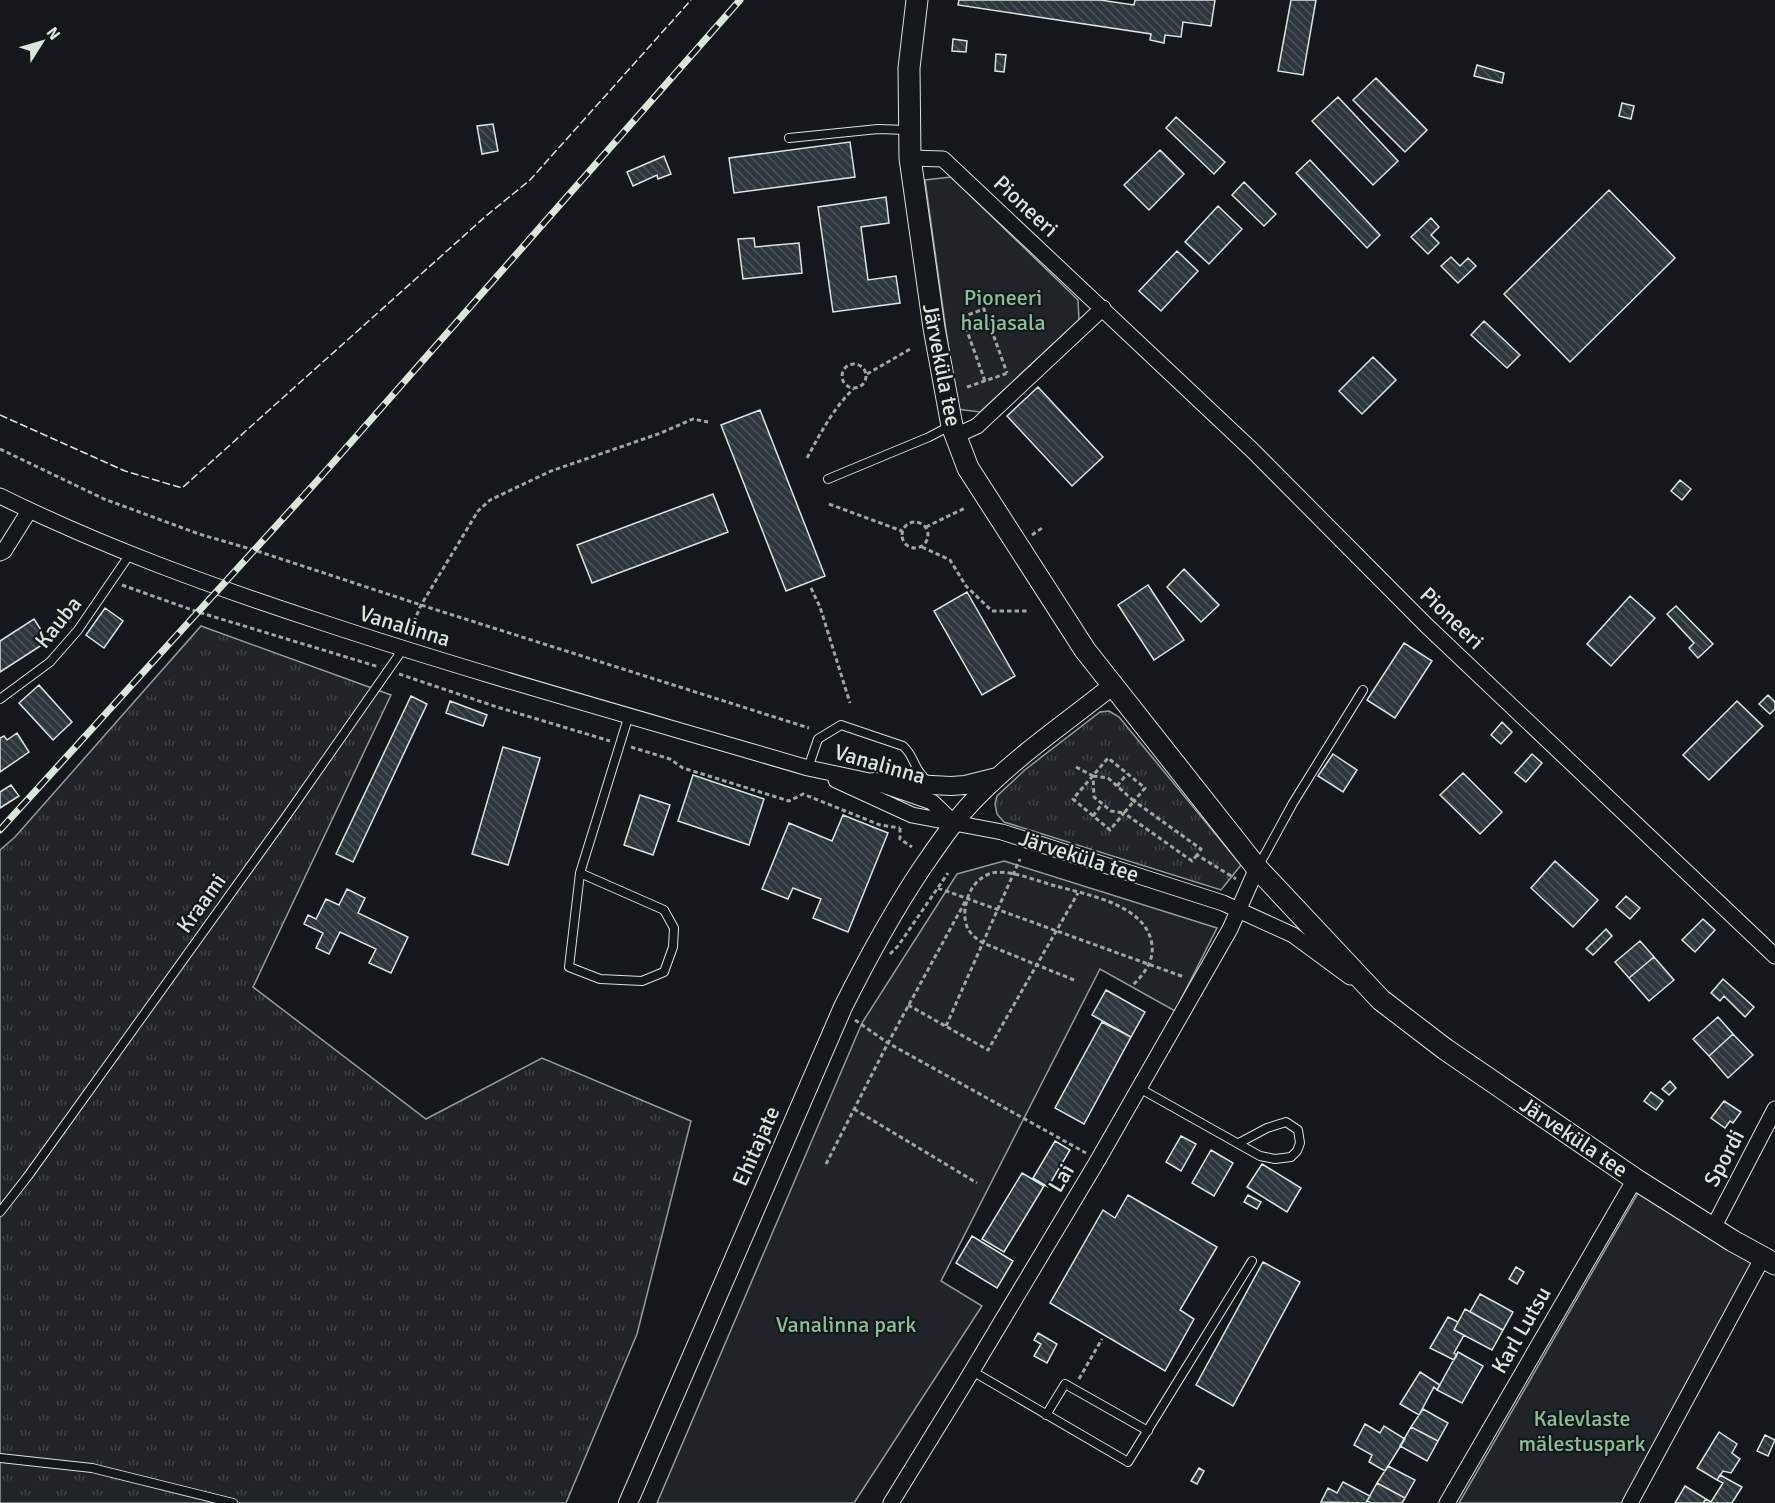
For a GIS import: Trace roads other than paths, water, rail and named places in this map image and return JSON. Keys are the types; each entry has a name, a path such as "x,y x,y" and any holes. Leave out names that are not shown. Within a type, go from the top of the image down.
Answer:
{"main road":[{"name":"Järveküla tee","path":"916,0 909,68 910,158 934,328 954,431 968,468 986,499 1085,650 1257,868 1381,1000 1445,1049 1635,1179 1769,1261"}],"street":[{"name":"Pioneeri","path":"910,158 943,159 1261,458 1426,625 1775,956"},
{"path":"954,431 977,426 1103,308"},
{"name":"Vanalinna","path":"0,496 130,554 219,589 403,650 808,768 874,782 932,802 954,823"},
{"path":"0,553 4,551 30,511"},
{"path":"954,823 981,793 1024,755 1112,686"},
{"name":"Vanalinna","path":"808,768 912,815 954,823"},
{"path":"874,782 966,785 999,777"},
{"name":"Järveküla tee","path":"954,823 1002,832 1148,878 1238,910 1293,935 1381,1000"},
{"name":"Ehitajate","path":"628,1503 843,1007 895,908 954,823"},
{"name":"Lai","path":"891,1503 1098,1160 1230,929 1257,868"},
{"name":"Spordi","path":"1713,1228 1775,1109"},
{"name":"Karl Lutsu","path":"1447,1503 1635,1179"},
{"path":"1630,1503 1769,1261"}],"lane":[{"path":"789,138 878,129 909,130"},
{"path":"828,479 928,437 954,431"},
{"name":"Kauba","path":"0,699 50,662 78,630 130,554"},
{"name":"Kraami","path":"2,1207 28,1176 403,650"},
{"path":"1257,868 1293,803 1363,690"},
{"path":"580,873 664,910 674,928 673,946 664,972 642,981 600,979 569,967 580,873 629,715"},
{"path":"808,768 818,739 841,725 906,748 918,772 932,784"},
{"path":"1139,1088 1260,1155 1285,1159 1297,1151 1300,1143 1298,1130 1286,1122 1267,1128 1239,1143"},
{"path":"972,1371 1128,1462 1252,1261"},
{"path":"1046,1415 1065,1384 1148,1431"},
{"path":"0,1458 92,1468 233,1503"}],"railway":[{"path":"0,830 317,481 740,0"}],"park label":[{"name":"Pioneeri haljasala","path":"1003,310"},
{"name":"Vanalinna park","path":"846,1324"},
{"name":"Kalevlaste mälestuspark","path":"1582,1430"}]}
